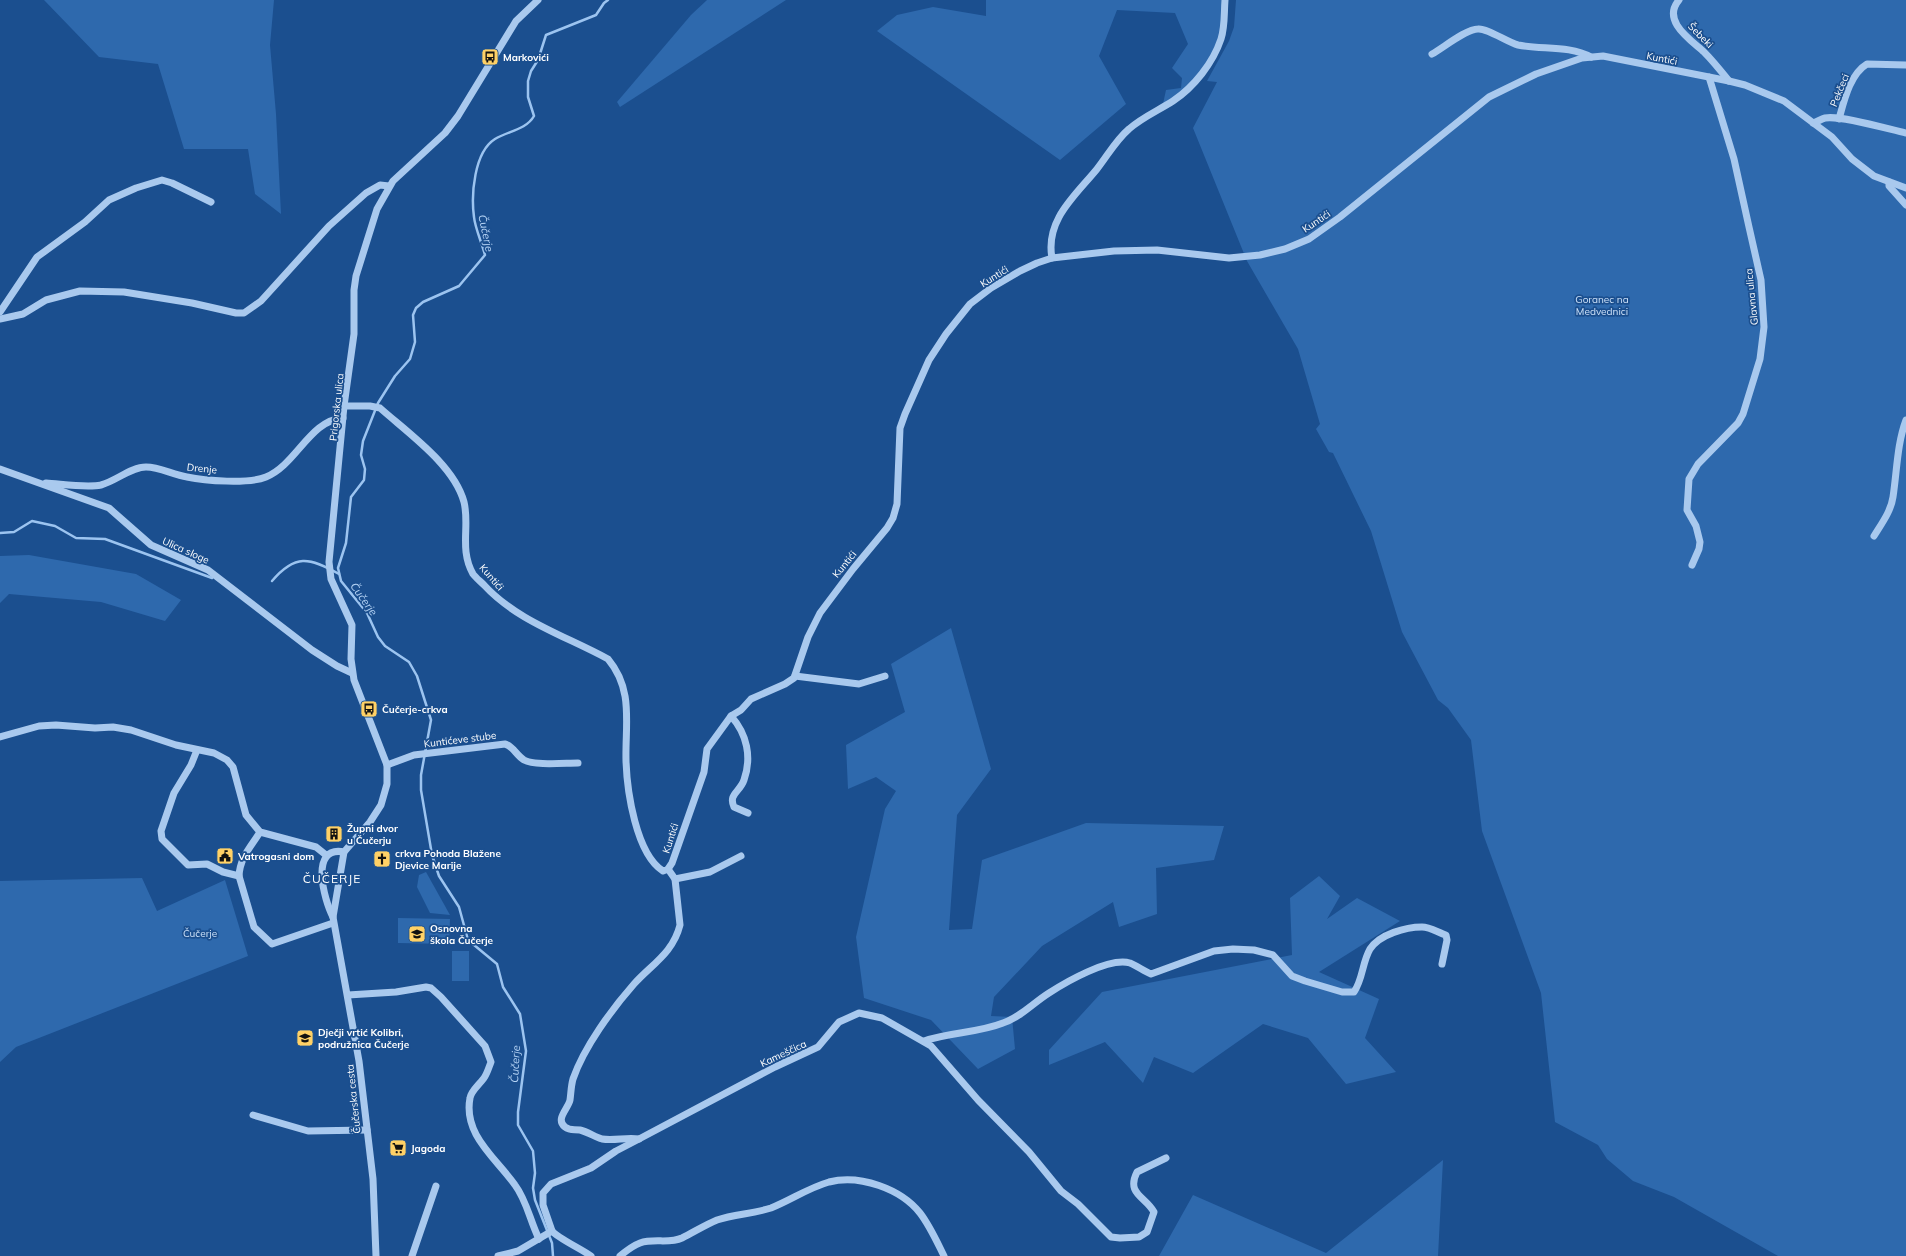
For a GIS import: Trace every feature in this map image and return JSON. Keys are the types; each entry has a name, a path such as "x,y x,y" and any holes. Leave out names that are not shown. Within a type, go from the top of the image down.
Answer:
{"street":[{"name":"Prigorska ulica","path":"344,852 370,822 381,805 387,784 387,765 352,673 352,625 330,576 329,562 344,406 354,334 356,276 377,209 390,186 415,160 445,133 458,116 516,21 538,0"},
{"path":"1052,258 1051,236 1064,208 1097,169 1120,137 1131,127 1176,98 1190,87 1204,70 1221,39 1225,0"},
{"name":"Šebeki","path":"1679,0 1676,4 1674,20 1684,35 1705,53 1729,81"},
{"name":"Kuntići","path":"1432,54 1470,31 1480,29 1516,44 1562,49 1583,53 1591,57"},
{"name":"Kuntići","path":"344,406 370,406 380,408 446,469 458,488 464,503 465,545 474,574 491,593 511,610 608,659 618,670 626,700 626,762 639,835 648,854 663,871 668,869 672,863 704,772 707,749 731,716 741,710 750,700 785,684 795,676 808,637 820,613 853,568 887,528 893,518 897,504 899,484 900,428 904,414 929,360 946,334 970,304 991,288 1037,262 1052,258 1114,251 1157,250 1229,258 1260,255 1285,249 1309,239 1340,217 1489,97 1536,74 1582,58 1603,56 1729,81"},
{"name":"Pekčeci","path":"1839,119 1847,92 1857,73 1863,67 1867,64 1906,65"},
{"name":"Glavna ulica","path":"1692,565 1699,550 1700,542 1696,526 1686,510 1690,479 1698,464 1738,423 1743,414 1760,359 1764,327 1761,280 1734,160 1709,77"},
{"path":"1729,81 1745,85 1784,101 1832,138 1852,159 1874,176 1906,188"},
{"name":"Pekčeci","path":"1813,123 1825,118 1839,119 1906,133"},
{"path":"0,312 37,257 85,222 109,200 136,188 162,180 172,183 210,202"},
{"path":"1889,182 1889,186 1906,205"},
{"path":"0,319 24,314 46,300 80,291 124,292 192,303 236,313 244,313 261,301 329,226 366,193 380,185 390,186"},
{"name":"Drenje","path":"40,483 99,485 144,467 187,477 254,481 267,477 295,455 323,425 333,419 343,418"},
{"path":"1874,536 1886,517 1893,497 1894,477 1906,420"},
{"name":"Ulica sloge","path":"0,469 109,508 151,545 208,570 312,650 337,666 352,673"},
{"path":"795,676 859,684 885,676"},
{"path":"731,716 742,730 747,757 744,781 733,795 732,803 734,807 748,813"},
{"path":"0,737 39,726 56,725 95,728 113,727 131,730 176,745 214,753 227,760 233,767 246,815 260,832 316,847 326,855"},
{"name":"Kuntićeve stube","path":"387,765 420,755 505,744 510,745 518,755 525,760 578,763"},
{"path":"197,750 191,765 174,793 161,831 162,839 188,866 207,864 223,872 239,876"},
{"path":"260,832 241,861 239,876 254,927 272,944 333,920"},
{"path":"334,850 344,852 333,920 326,902 322,867 326,855 334,850"},
{"path":"675,879 710,872 741,856"},
{"name":"Kameščica","path":"639,1139 601,1139 580,1130 570,1130 564,1126 561,1120 561,1115 569,1101 573,1079 578,1068 610,1014 639,979 668,953 675,940 680,925 675,879 668,869"},
{"name":"Čučerska cesta","path":"333,920 359,1061 373,1178 376,1256"},
{"path":"924,1041 936,1037 985,1029 1005,1023 1020,1016 1048,994 1100,967 1119,962 1130,963 1151,974 1214,951 1233,949 1254,950 1274,955 1292,976 1342,992 1354,992 1358,986 1365,961 1371,948 1380,940 1398,930 1424,927 1446,935 1447,940 1442,964"},
{"path":"348,995 396,992 426,987 431,988 485,1046 491,1062 484,1077 470,1096 470,1120 474,1132 484,1148 515,1185 528,1210 546,1234"},
{"name":"Kameščica","path":"546,1234 543,1205 544,1193 546,1189 559,1180 591,1168 616,1151 775,1067 818,1048 839,1022 859,1013 882,1018 931,1046 992,1115 1011,1132 1061,1192 1078,1204 1111,1237 1139,1237 1146,1232 1154,1212 1151,1207 1138,1196 1133,1187 1133,1178 1137,1172 1166,1158"},
{"path":"254,1115 308,1131 367,1130"},
{"path":"620,1256 641,1243 677,1240 719,1220 759,1212 789,1201 810,1189 831,1182 850,1181 862,1181 890,1190 903,1198 920,1213 944,1256"},
{"path":"412,1256 436,1186"},
{"path":"498,1256 518,1251 546,1234 557,1236 566,1240 591,1256"}],"green space":[{"path":"44,0 274,0 270,45 276,114 281,214 255,194 248,149 184,149 158,64 99,57"},
{"path":"707,0 786,0 620,107 617,102 691,15"},
{"path":"986,0 1224,0 1221,38 1202,70 1185,92 1163,104 1166,90 1181,88 1182,78 1172,68 1188,44 1175,13 1117,10 1099,56 1126,104 1060,160 877,31 897,15 933,7 986,16"},
{"name":"Goranec na Medvednici","path":"1236,0 1906,0 1906,1256 1778,1256 1674,1197 1633,1181 1607,1159 1598,1145 1555,1122 1541,993 1482,831 1471,740 1448,708 1438,700 1402,632 1371,531 1333,453 1329,452 1316,429 1320,424 1298,349 1247,261 1193,128 1217,82 1207,81 1229,41 1234,27"},
{"path":"29,555 136,574 181,600 165,621 101,602 9,594 0,603 0,556"},
{"path":"951,628 991,769 957,815 949,930 972,929 982,860 1086,823 1224,826 1214,860 1156,868 1157,914 1119,927 1113,902 1042,946 994,997 991,1016 1012,1017 1015,1049 978,1069 931,1020 864,998 856,937 885,809 896,791 876,777 848,789 846,745 905,712 891,664"},
{"path":"426,872 450,915 430,913 417,887 419,875"},
{"path":"1319,876 1340,896 1327,919 1357,898 1400,921 1319,972 1379,999 1365,1038 1396,1072 1346,1084 1308,1038 1263,1024 1193,1073 1154,1057 1143,1083 1105,1042 1049,1065 1049,1050 1102,992 1292,955 1290,898"},
{"name":"Čučerje","path":"142,878 157,911 225,880 248,956 16,1047 0,1062 0,881"},
{"path":"398,918 450,919 449,944 398,943"},
{"path":"452,951 469,951 469,981 452,981"},
{"path":"1443,1160 1438,1256 1159,1256 1193,1195 1326,1253"}],"waterway":[{"name":"Čučerje","path":"553,1256 552,1243 535,1200 533,1188 535,1173 533,1151 518,1125 518,1112 526,1051 520,1014 503,987 497,964 468,940 459,907 439,876 432,855 421,790 421,775 431,720 417,676 409,662 385,646 378,637 367,613 341,581 338,568 346,543 351,497 364,480 365,469 361,455 363,441 378,403 395,376 410,359 415,342 413,315 416,308 423,302 459,286 485,255 476,226 473,208 474,186 478,164 482,154 488,145 495,139 522,127 531,121 534,116 528,97 528,81 531,71 538,60 546,35 596,15 604,3 608,0"},
{"path":"0,533 14,532 32,521 55,526 76,538 105,539 212,578"},
{"path":"272,581 288,566 295,562 303,561 319,564 339,574"}],"place":[{"name":"Markovići","path":"490,57"},
{"name":"Čučerje-crkva","path":"369,709"},
{"name":"Župni dvor u Čučerju","path":"334,834"},
{"name":"Vatrogasni dom","path":"225,856"},
{"name":"crkva Pohoda Blažene Djevice Marije","path":"382,859"},
{"name":"Osnovna škola Čučerje","path":"417,934"},
{"name":"Dječji vrtić Kolibri, podružnica Čučerje","path":"305,1038"},
{"name":"Jagoda","path":"398,1148"}],"district":[{"name":"ČUČERJE","path":"332,879"}]}
